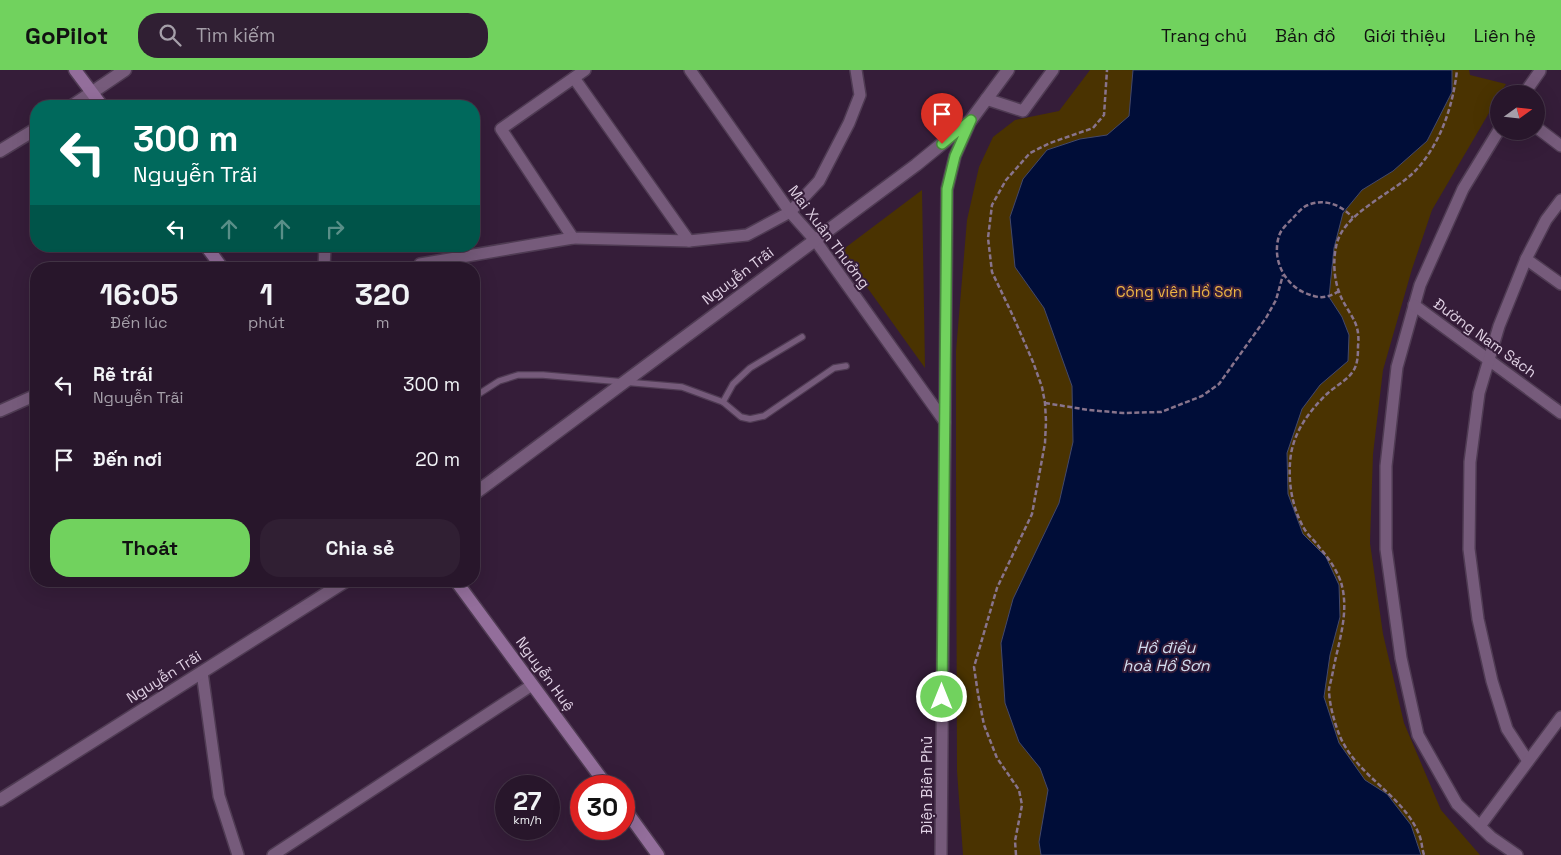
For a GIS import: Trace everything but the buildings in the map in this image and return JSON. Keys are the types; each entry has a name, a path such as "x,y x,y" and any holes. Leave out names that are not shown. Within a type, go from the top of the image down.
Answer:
{"main road":[{"path":"75,70 97,100"},
{"name":"Nguyễn Huệ","path":"460,587 599,775"},
{"path":"635,823 657,854"}],"street":[{"path":"82,100 125,70"},
{"path":"573,238 501,129 586,70"},
{"name":"Mai Xuân Thưởng","path":"690,70 790,212 815,240 945,422"},
{"path":"432,262 573,238 689,241 747,235 790,212 819,182 849,123 860,95 856,70"},
{"name":"Nguyễn Trãi","path":"480,490 916,165 971,120 1008,70"},
{"path":"986,99 1024,111 1053,70"},
{"path":"1530,85 1540,71"},
{"path":"574,78 689,241"},
{"name":"Điện Biên Phủ","path":"941,855 947,189 955,156 971,120"},
{"path":"0,151 30,133"},
{"path":"1545,134 1561,146"},
{"path":"1493,140 1463,189 1420,285 1397,367 1386,466 1386,549 1401,658 1418,735 1457,804 1491,837 1517,855"},
{"path":"1528,761 1507,728 1492,681 1478,619 1469,549 1470,462 1479,394 1499,326 1526,259 1546,220 1561,200"},
{"path":"1526,259 1561,284"},
{"name":"Đường Nam Sách","path":"1414,305 1561,413"},
{"path":"0,411 30,398"},
{"name":"Nguyễn Trãi","path":"0,800 337,587"},
{"path":"202,672 219,796 238,855"},
{"path":"273,855 532,684"},
{"path":"1480,826 1561,717"}],"lane":[{"path":"723,402 733,384 750,368 802,337"},
{"path":"480,393 499,381 518,375 543,375 624,382 682,388 723,402 741,417 750,419 764,416 834,368 846,366"}],"path":[{"path":"1016,855 1015,841 1022,805 1019,790 997,758 984,725 974,667 997,588 1032,514 1045,444 1045,403 1033,362 1014,316 992,272 988,238 992,205 1006,180 1030,153 1050,143 1093,128 1104,115 1107,70"},
{"path":"1424,855 1420,837 1410,818 1384,790 1371,780 1352,757 1339,735 1329,689 1344,619 1342,585 1329,559 1307,534 1299,518 1290,487 1291,454 1300,427 1312,409 1330,392 1347,380 1356,365 1359,340 1356,321 1339,291 1334,271 1336,246 1341,233 1353,218 1390,192 1415,171 1432,151 1448,115 1455,93 1457,70"},
{"path":"1339,291 1326,298 1314,297 1294,287 1283,275 1277,255 1279,236 1287,224 1307,205 1323,202 1334,204 1348,212 1353,218"},
{"path":"1045,403 1114,412 1161,412 1202,396 1219,384 1266,318 1276,300 1283,275"}],"green space":[{"name":"Hồ điều hoà Hồ Sơn","path":"1090,70 1469,70 1470,75 1506,84 1490,85 1490,111 1432,210 1412,269 1383,370 1373,454 1370,543 1383,634 1404,723 1441,810 1480,855 963,855 957,771 956,351 967,220 979,167 993,137 1015,120 1059,111"},
{"path":"922,190 925,368 841,251"}],"water":[{"name":"Hồ điều hoà Hồ Sơn","path":"1133,70 1452,70 1452,92 1427,141 1393,171 1362,190 1343,213 1334,248 1329,297 1342,317 1349,335 1348,361 1320,385 1302,409 1287,453 1288,494 1303,534 1326,557 1339,585 1340,617 1330,655 1324,697 1339,743 1365,780 1387,794 1411,825 1421,855 1041,855 1039,842 1048,790 1040,768 1019,742 1005,703 1001,643 1013,599 1059,503 1073,442 1072,386 1044,308 1015,267 1010,217 1023,179 1047,150 1080,139 1107,135 1129,116"}],"route":[{"path":"942,144 971,120 955,156 947,189 942,697"}],"park label":[{"name":"Công viên Hồ Sơn","path":"1179,292"}]}
